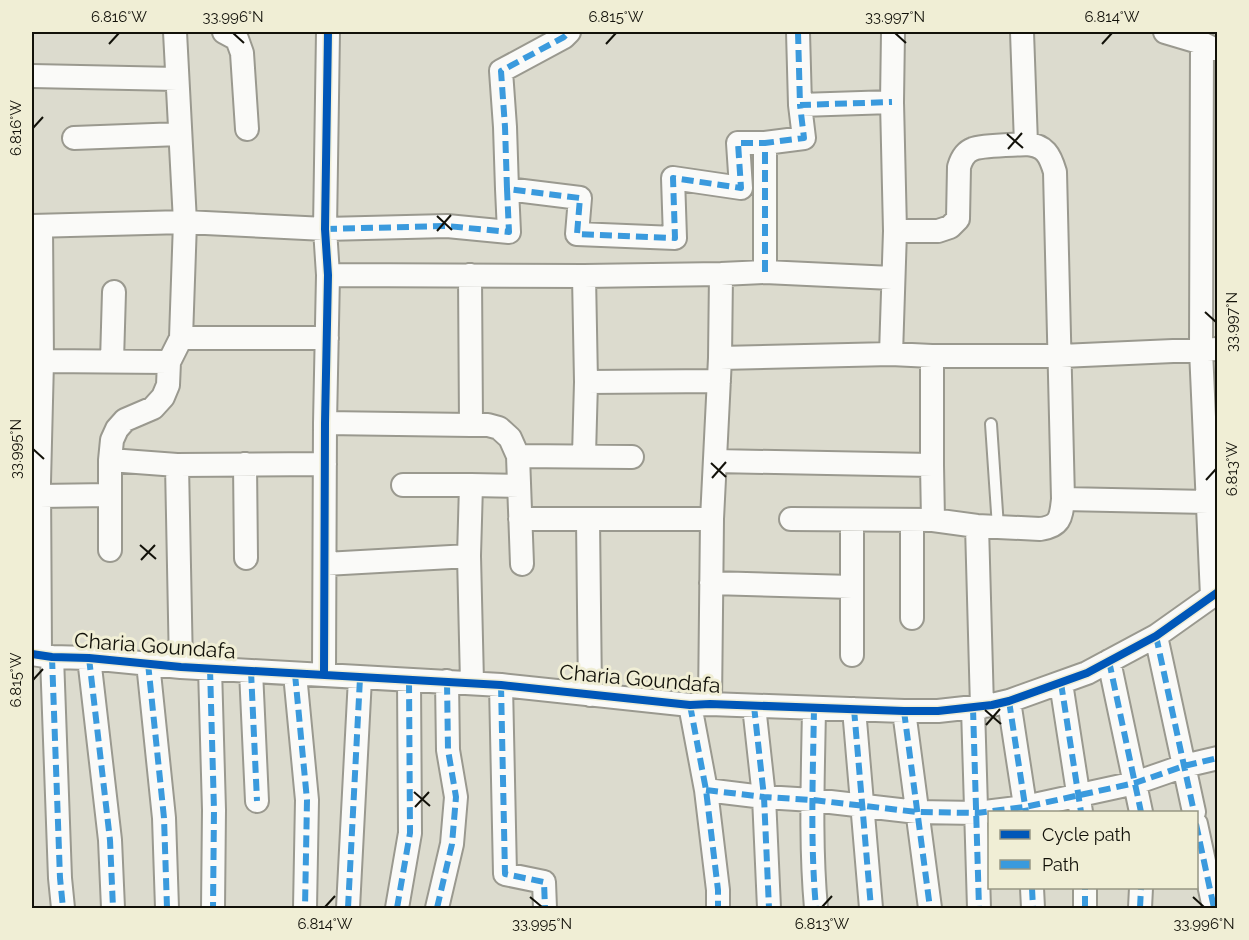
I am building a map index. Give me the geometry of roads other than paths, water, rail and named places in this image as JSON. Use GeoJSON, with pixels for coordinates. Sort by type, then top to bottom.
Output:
{"type":"FeatureCollection","features":[{"type":"Feature","properties":{"kind":"street"},"geometry":{"type":"LineString","coordinates":[[110,550],[112,440],[117,429],[125,420],[153,408],[163,397],[168,385],[169,362],[181,338],[185,222],[176,32]]}},
{"type":"Feature","properties":{"kind":"street"},"geometry":{"type":"LineString","coordinates":[[224,32],[237,39],[242,53],[247,129]]}},
{"type":"Feature","properties":{"kind":"street"},"geometry":{"type":"LineString","coordinates":[[324,674],[328,32]]}},
{"type":"Feature","properties":{"kind":"street"},"geometry":{"type":"LineString","coordinates":[[63,909],[41,655],[36,557],[36,487],[42,361],[37,315],[36,226],[185,222],[325,229],[447,226],[509,232],[501,71],[564,37],[569,32]]}},
{"type":"Feature","properties":{"kind":"street"},"geometry":{"type":"LineString","coordinates":[[507,189],[580,198],[577,234],[675,238],[673,178],[741,188],[738,143],[804,138],[800,105],[798,32]]}},
{"type":"Feature","properties":{"kind":"street"},"geometry":{"type":"LineString","coordinates":[[891,354],[895,231],[893,32]]}},
{"type":"Feature","properties":{"kind":"street"},"geometry":{"type":"LineString","coordinates":[[1022,32],[1026,144]]}},
{"type":"Feature","properties":{"kind":"street"},"geometry":{"type":"LineString","coordinates":[[1165,32],[1210,47],[1208,502],[1215,594]]}},
{"type":"Feature","properties":{"kind":"street"},"geometry":{"type":"LineString","coordinates":[[32,76],[177,79]]}},
{"type":"Feature","properties":{"kind":"street"},"geometry":{"type":"LineString","coordinates":[[800,105],[892,102]]}},
{"type":"Feature","properties":{"kind":"street"},"geometry":{"type":"LineString","coordinates":[[74,138],[180,134]]}},
{"type":"Feature","properties":{"kind":"street"},"geometry":{"type":"LineString","coordinates":[[765,142],[765,272]]}},
{"type":"Feature","properties":{"kind":"street"},"geometry":{"type":"LineString","coordinates":[[791,519],[923,520],[1040,530],[1056,524],[1061,517],[1064,499],[1055,172],[1048,155],[1043,148],[1026,144],[975,148],[961,160],[959,168],[958,219],[950,227],[938,231],[895,231]]}},
{"type":"Feature","properties":{"kind":"street"},"geometry":{"type":"LineString","coordinates":[[328,275],[584,276],[765,272],[892,278]]}},
{"type":"Feature","properties":{"kind":"street"},"geometry":{"type":"LineString","coordinates":[[470,274],[471,425]]}},
{"type":"Feature","properties":{"kind":"street"},"geometry":{"type":"LineString","coordinates":[[718,909],[700,705],[711,583],[721,274]]}},
{"type":"Feature","properties":{"kind":"street"},"geometry":{"type":"LineString","coordinates":[[584,276],[586,382],[584,455]]}},
{"type":"Feature","properties":{"kind":"street"},"geometry":{"type":"LineString","coordinates":[[112,361],[114,292]]}},
{"type":"Feature","properties":{"kind":"street"},"geometry":{"type":"LineString","coordinates":[[181,338],[327,338]]}},
{"type":"Feature","properties":{"kind":"street"},"geometry":{"type":"LineString","coordinates":[[720,358],[891,354],[1061,356],[1209,350]]}},
{"type":"Feature","properties":{"kind":"street"},"geometry":{"type":"LineString","coordinates":[[912,618],[932,465],[932,356]]}},
{"type":"Feature","properties":{"kind":"street"},"geometry":{"type":"LineString","coordinates":[[42,361],[169,362]]}},
{"type":"Feature","properties":{"kind":"street"},"geometry":{"type":"LineString","coordinates":[[586,382],[719,381]]}},
{"type":"Feature","properties":{"kind":"street"},"geometry":{"type":"LineString","coordinates":[[325,423],[488,425],[499,428],[510,438],[518,456],[522,564]]}},
{"type":"Feature","properties":{"kind":"street"},"geometry":{"type":"LineString","coordinates":[[518,456],[632,456]]}},
{"type":"Feature","properties":{"kind":"street"},"geometry":{"type":"LineString","coordinates":[[110,460],[177,465],[325,464]]}},
{"type":"Feature","properties":{"kind":"street"},"geometry":{"type":"LineString","coordinates":[[715,461],[932,465]]}},
{"type":"Feature","properties":{"kind":"street"},"geometry":{"type":"LineString","coordinates":[[245,464],[246,558]]}},
{"type":"Feature","properties":{"kind":"street"},"geometry":{"type":"LineString","coordinates":[[177,465],[181,667]]}},
{"type":"Feature","properties":{"kind":"street"},"geometry":{"type":"LineString","coordinates":[[403,485],[519,486]]}},
{"type":"Feature","properties":{"kind":"street"},"geometry":{"type":"LineString","coordinates":[[471,485],[469,556],[472,682]]}},
{"type":"Feature","properties":{"kind":"street"},"geometry":{"type":"LineString","coordinates":[[36,487],[110,495]]}},
{"type":"Feature","properties":{"kind":"street"},"geometry":{"type":"LineString","coordinates":[[1064,499],[1208,502]]}},
{"type":"Feature","properties":{"kind":"street"},"geometry":{"type":"LineString","coordinates":[[520,519],[712,519]]}},
{"type":"Feature","properties":{"kind":"street"},"geometry":{"type":"LineString","coordinates":[[588,519],[590,695]]}},
{"type":"Feature","properties":{"kind":"street"},"geometry":{"type":"LineString","coordinates":[[852,520],[852,655]]}},
{"type":"Feature","properties":{"kind":"street"},"geometry":{"type":"LineString","coordinates":[[979,909],[978,707],[988,526]]}},
{"type":"Feature","properties":{"kind":"street"},"geometry":{"type":"LineString","coordinates":[[325,564],[469,556]]}},
{"type":"Feature","properties":{"kind":"street"},"geometry":{"type":"LineString","coordinates":[[711,583],[852,587]]}},
{"type":"Feature","properties":{"kind":"street","name":"Charia Goundafa"},"geometry":{"type":"LineString","coordinates":[[41,655],[181,667],[472,682],[700,705],[938,711],[1009,701],[1086,673],[1156,636],[1215,594]]}},
{"type":"Feature","properties":{"kind":"street"},"geometry":{"type":"LineString","coordinates":[[1156,636],[1194,811]]}},
{"type":"Feature","properties":{"kind":"street"},"geometry":{"type":"LineString","coordinates":[[89,658],[110,840],[113,909]]}},
{"type":"Feature","properties":{"kind":"street"},"geometry":{"type":"LineString","coordinates":[[1109,661],[1141,811]]}},
{"type":"Feature","properties":{"kind":"street"},"geometry":{"type":"LineString","coordinates":[[148,663],[164,818],[167,909]]}},
{"type":"Feature","properties":{"kind":"street"},"geometry":{"type":"LineString","coordinates":[[210,668],[214,810],[213,909]]}},
{"type":"Feature","properties":{"kind":"street"},"geometry":{"type":"LineString","coordinates":[[250,671],[257,801]]}},
{"type":"Feature","properties":{"kind":"street"},"geometry":{"type":"LineString","coordinates":[[295,674],[307,800],[305,909]]}},
{"type":"Feature","properties":{"kind":"street"},"geometry":{"type":"LineString","coordinates":[[348,909],[360,678]]}},
{"type":"Feature","properties":{"kind":"street"},"geometry":{"type":"LineString","coordinates":[[397,909],[410,833],[409,680]]}},
{"type":"Feature","properties":{"kind":"street"},"geometry":{"type":"LineString","coordinates":[[437,909],[452,844],[456,797],[448,750],[447,681]]}},
{"type":"Feature","properties":{"kind":"street"},"geometry":{"type":"LineString","coordinates":[[1061,683],[1080,804]]}},
{"type":"Feature","properties":{"kind":"street"},"geometry":{"type":"LineString","coordinates":[[501,685],[506,874],[544,882],[544,909]]}},
{"type":"Feature","properties":{"kind":"street"},"geometry":{"type":"LineString","coordinates":[[1009,701],[1026,810]]}},
{"type":"Feature","properties":{"kind":"street"},"geometry":{"type":"LineString","coordinates":[[754,706],[764,797],[769,909]]}},
{"type":"Feature","properties":{"kind":"street"},"geometry":{"type":"LineString","coordinates":[[814,708],[813,800],[816,909]]}},
{"type":"Feature","properties":{"kind":"street"},"geometry":{"type":"LineString","coordinates":[[854,709],[871,909]]}},
{"type":"Feature","properties":{"kind":"street"},"geometry":{"type":"LineString","coordinates":[[904,711],[930,909]]}},
{"type":"Feature","properties":{"kind":"street"},"geometry":{"type":"LineString","coordinates":[[1010,811],[1080,804],[1184,766],[1218,758]]}},
{"type":"Feature","properties":{"kind":"street"},"geometry":{"type":"LineString","coordinates":[[706,790],[917,812],[988,812]]}},
{"type":"Feature","properties":{"kind":"street"},"geometry":{"type":"LineString","coordinates":[[1198,829],[1214,909]]}},
{"type":"Feature","properties":{"kind":"street"},"geometry":{"type":"LineString","coordinates":[[1032,889],[1033,909]]}},
{"type":"Feature","properties":{"kind":"street"},"geometry":{"type":"LineString","coordinates":[[1085,889],[1085,909]]}},
{"type":"Feature","properties":{"kind":"street"},"geometry":{"type":"LineString","coordinates":[[1140,909],[1141,889]]}},
{"type":"Feature","properties":{"kind":"lane"},"geometry":{"type":"LineString","coordinates":[[988,526],[991,424]]}}]}
